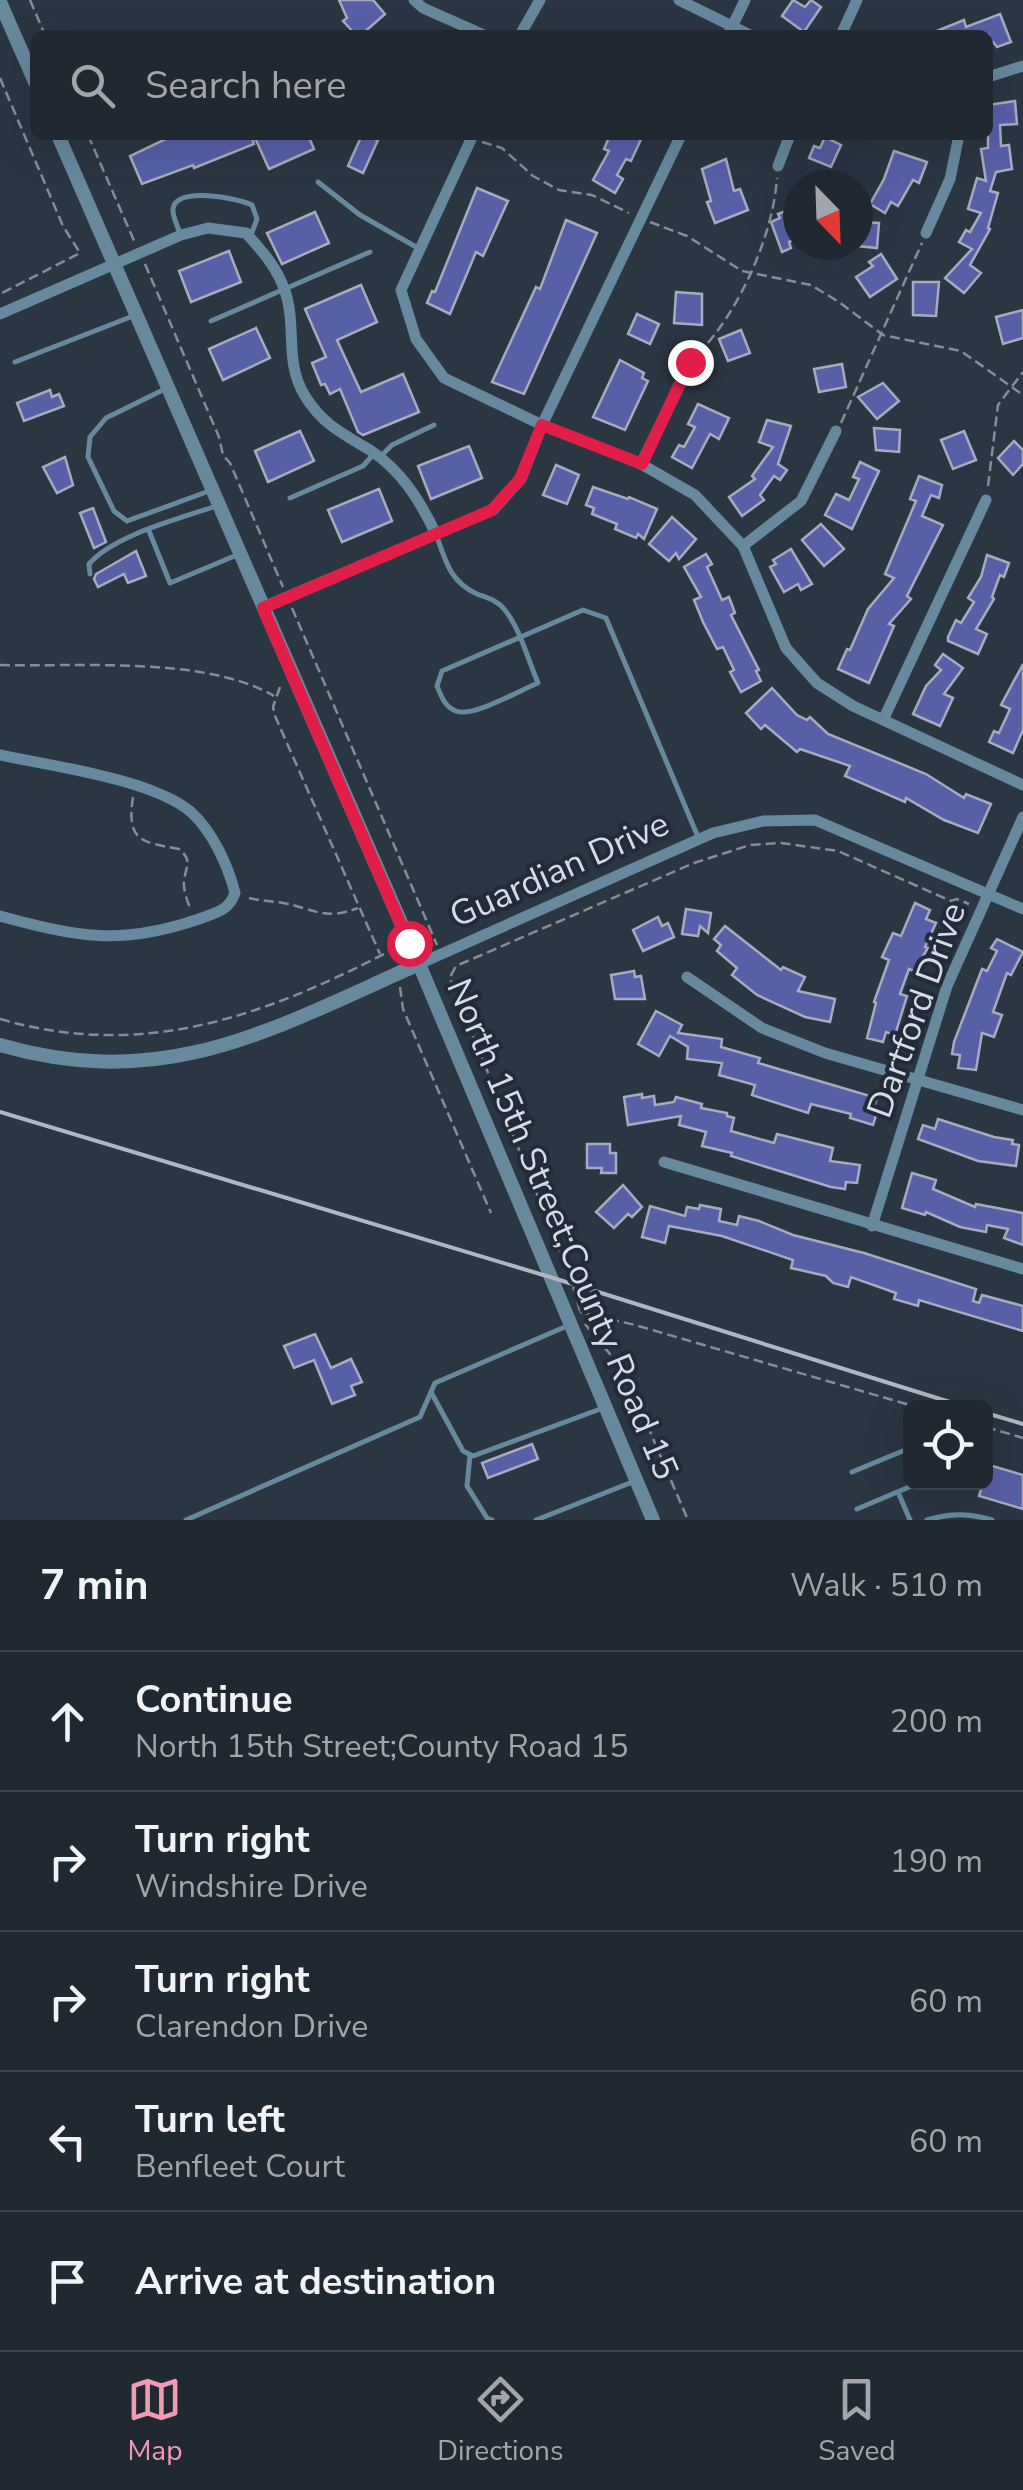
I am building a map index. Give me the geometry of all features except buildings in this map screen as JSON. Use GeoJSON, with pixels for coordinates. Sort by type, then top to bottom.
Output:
{"type":"FeatureCollection","features":[{"type":"Feature","properties":{"kind":"street"},"geometry":{"type":"LineString","coordinates":[[414,0],[423,8],[473,30]]}},
{"type":"Feature","properties":{"kind":"street"},"geometry":{"type":"LineString","coordinates":[[523,30],[540,0]]}},
{"type":"Feature","properties":{"kind":"street"},"geometry":{"type":"LineString","coordinates":[[679,0],[728,30]]}},
{"type":"Feature","properties":{"kind":"street"},"geometry":{"type":"LineString","coordinates":[[730,30],[745,0]]}},
{"type":"Feature","properties":{"kind":"street"},"geometry":{"type":"LineString","coordinates":[[843,30],[857,0]]}},
{"type":"Feature","properties":{"kind":"street"},"geometry":{"type":"LineString","coordinates":[[0,2],[30,71]]}},
{"type":"Feature","properties":{"kind":"street"},"geometry":{"type":"LineString","coordinates":[[993,75],[1023,66]]}},
{"type":"Feature","properties":{"kind":"street","name":"North 15th Street;County Road 15"},"geometry":{"type":"LineString","coordinates":[[60,140],[418,964],[653,1520]]}},
{"type":"Feature","properties":{"kind":"street"},"geometry":{"type":"LineString","coordinates":[[471,140],[401,290],[416,339],[444,378],[542,425],[642,464],[695,495],[743,546],[786,648],[817,682],[853,706],[1023,785]]}},
{"type":"Feature","properties":{"kind":"street"},"geometry":{"type":"LineString","coordinates":[[263,608],[492,510],[520,479],[678,140]]}},
{"type":"Feature","properties":{"kind":"street"},"geometry":{"type":"LineString","coordinates":[[778,166],[788,140]]}},
{"type":"Feature","properties":{"kind":"street"},"geometry":{"type":"LineString","coordinates":[[926,233],[950,179],[958,140]]}},
{"type":"Feature","properties":{"kind":"street"},"geometry":{"type":"LineString","coordinates":[[0,314],[181,235],[208,228],[246,233],[273,264],[284,289],[291,364],[302,392],[318,415],[340,434],[377,456],[417,496],[436,534]]}},
{"type":"Feature","properties":{"kind":"street"},"geometry":{"type":"LineString","coordinates":[[642,464],[690,362]]}},
{"type":"Feature","properties":{"kind":"street"},"geometry":{"type":"LineString","coordinates":[[743,546],[801,502],[836,431]]}},
{"type":"Feature","properties":{"kind":"street"},"geometry":{"type":"LineString","coordinates":[[884,718],[986,500]]}},
{"type":"Feature","properties":{"kind":"street"},"geometry":{"type":"LineString","coordinates":[[0,754],[116,780],[170,800],[190,812],[203,827],[218,851],[234,893],[228,907],[219,912],[132,936],[67,934],[0,916]]}},
{"type":"Feature","properties":{"kind":"street","name":"Dartford Drive"},"geometry":{"type":"LineString","coordinates":[[872,1226],[946,986],[1023,817]]}},
{"type":"Feature","properties":{"kind":"street","name":"Guardian Drive"},"geometry":{"type":"LineString","coordinates":[[0,1045],[52,1056],[128,1063],[195,1055],[295,1020],[700,840],[764,821],[814,820],[1023,910]]}},
{"type":"Feature","properties":{"kind":"street"},"geometry":{"type":"LineString","coordinates":[[687,977],[762,1028],[825,1053],[1023,1110]]}},
{"type":"Feature","properties":{"kind":"street"},"geometry":{"type":"LineString","coordinates":[[664,1162],[1023,1270]]}},
{"type":"Feature","properties":{"kind":"lane"},"geometry":{"type":"LineString","coordinates":[[318,182],[360,215],[420,250]]}},
{"type":"Feature","properties":{"kind":"lane"},"geometry":{"type":"LineString","coordinates":[[181,235],[172,211],[174,205],[180,200],[207,196],[252,205],[257,220],[250,238]]}},
{"type":"Feature","properties":{"kind":"lane"},"geometry":{"type":"LineString","coordinates":[[210,321],[370,252]]}},
{"type":"Feature","properties":{"kind":"lane"},"geometry":{"type":"LineString","coordinates":[[15,362],[136,314]]}},
{"type":"Feature","properties":{"kind":"lane"},"geometry":{"type":"LineString","coordinates":[[168,388],[106,418],[90,437],[88,458],[114,511],[126,521],[216,498]]}},
{"type":"Feature","properties":{"kind":"lane"},"geometry":{"type":"LineString","coordinates":[[290,498],[363,466],[392,445],[434,424]]}},
{"type":"Feature","properties":{"kind":"lane"},"geometry":{"type":"LineString","coordinates":[[90,574],[89,564],[100,552],[216,498]]}},
{"type":"Feature","properties":{"kind":"lane"},"geometry":{"type":"LineString","coordinates":[[149,531],[170,583],[240,553]]}},
{"type":"Feature","properties":{"kind":"lane"},"geometry":{"type":"LineString","coordinates":[[436,534],[448,569],[458,584],[496,601],[507,612],[518,638],[538,682],[470,713],[455,711],[443,702],[437,686],[442,671],[518,638],[583,610],[606,618],[700,840]]}},
{"type":"Feature","properties":{"kind":"lane"},"geometry":{"type":"LineString","coordinates":[[186,1520],[420,1417],[435,1383],[571,1325]]}},
{"type":"Feature","properties":{"kind":"lane"},"geometry":{"type":"LineString","coordinates":[[431,1392],[463,1451],[470,1456]]}},
{"type":"Feature","properties":{"kind":"lane"},"geometry":{"type":"LineString","coordinates":[[470,1456],[606,1408]]}},
{"type":"Feature","properties":{"kind":"lane"},"geometry":{"type":"LineString","coordinates":[[852,1472],[903,1451]]}},
{"type":"Feature","properties":{"kind":"lane"},"geometry":{"type":"LineString","coordinates":[[470,1456],[467,1486],[492,1520]]}},
{"type":"Feature","properties":{"kind":"lane"},"geometry":{"type":"LineString","coordinates":[[536,1520],[636,1480]]}},
{"type":"Feature","properties":{"kind":"lane"},"geometry":{"type":"LineString","coordinates":[[857,1509],[903,1490]]}},
{"type":"Feature","properties":{"kind":"lane"},"geometry":{"type":"LineString","coordinates":[[898,1492],[910,1520]]}},
{"type":"Feature","properties":{"kind":"lane"},"geometry":{"type":"LineString","coordinates":[[927,1520],[948,1514],[992,1520]]}},
{"type":"Feature","properties":{"kind":"path"},"geometry":{"type":"LineString","coordinates":[[30,0],[43,30]]}},
{"type":"Feature","properties":{"kind":"path"},"geometry":{"type":"LineString","coordinates":[[0,78],[63,226],[80,254],[0,294]]}},
{"type":"Feature","properties":{"kind":"path"},"geometry":{"type":"LineString","coordinates":[[90,140],[451,972],[451,981],[570,1276],[585,1324],[624,1371],[688,1520]]}},
{"type":"Feature","properties":{"kind":"path"},"geometry":{"type":"LineString","coordinates":[[480,140],[502,148],[533,176],[560,190],[592,196],[686,236],[742,270],[810,285],[883,335],[961,352],[1023,396]]}},
{"type":"Feature","properties":{"kind":"path"},"geometry":{"type":"LineString","coordinates":[[690,362],[708,344],[751,272],[776,199],[778,166]]}},
{"type":"Feature","properties":{"kind":"path"},"geometry":{"type":"LineString","coordinates":[[836,431],[883,335],[926,233]]}},
{"type":"Feature","properties":{"kind":"path"},"geometry":{"type":"LineString","coordinates":[[986,500],[998,405],[1023,372]]}},
{"type":"Feature","properties":{"kind":"path"},"geometry":{"type":"LineString","coordinates":[[0,666],[198,670],[240,681],[276,697]]}},
{"type":"Feature","properties":{"kind":"path"},"geometry":{"type":"LineString","coordinates":[[280,688],[275,716],[380,956]]}},
{"type":"Feature","properties":{"kind":"path"},"geometry":{"type":"LineString","coordinates":[[133,796],[130,814],[136,834],[150,845],[180,848],[188,858],[190,865],[183,888],[190,910]]}},
{"type":"Feature","properties":{"kind":"path"},"geometry":{"type":"LineString","coordinates":[[451,972],[456,966],[675,871],[722,852],[750,846],[781,843],[838,850],[951,901],[956,899],[981,909]]}},
{"type":"Feature","properties":{"kind":"path"},"geometry":{"type":"LineString","coordinates":[[249,898],[324,915],[359,908]]}},
{"type":"Feature","properties":{"kind":"path"},"geometry":{"type":"LineString","coordinates":[[0,1019],[63,1033],[102,1036],[176,1031],[249,1013],[388,952]]}},
{"type":"Feature","properties":{"kind":"path"},"geometry":{"type":"LineString","coordinates":[[400,986],[402,1009],[491,1213]]}},
{"type":"Feature","properties":{"kind":"path"},"geometry":{"type":"LineString","coordinates":[[580,1312],[635,1324],[903,1403]]}},
{"type":"Feature","properties":{"kind":"path"},"geometry":{"type":"LineString","coordinates":[[993,1429],[1023,1438]]}},
{"type":"Feature","properties":{"kind":"railway"},"geometry":{"type":"LineString","coordinates":[[0,1112],[943,1400]]}},
{"type":"Feature","properties":{"kind":"railway"},"geometry":{"type":"LineString","coordinates":[[993,1415],[1023,1424]]}},
{"type":"Feature","properties":{"kind":"route"},"geometry":{"type":"LineString","coordinates":[[409,943],[263,608],[492,510],[520,479],[542,425],[642,464],[690,362]]}}]}
